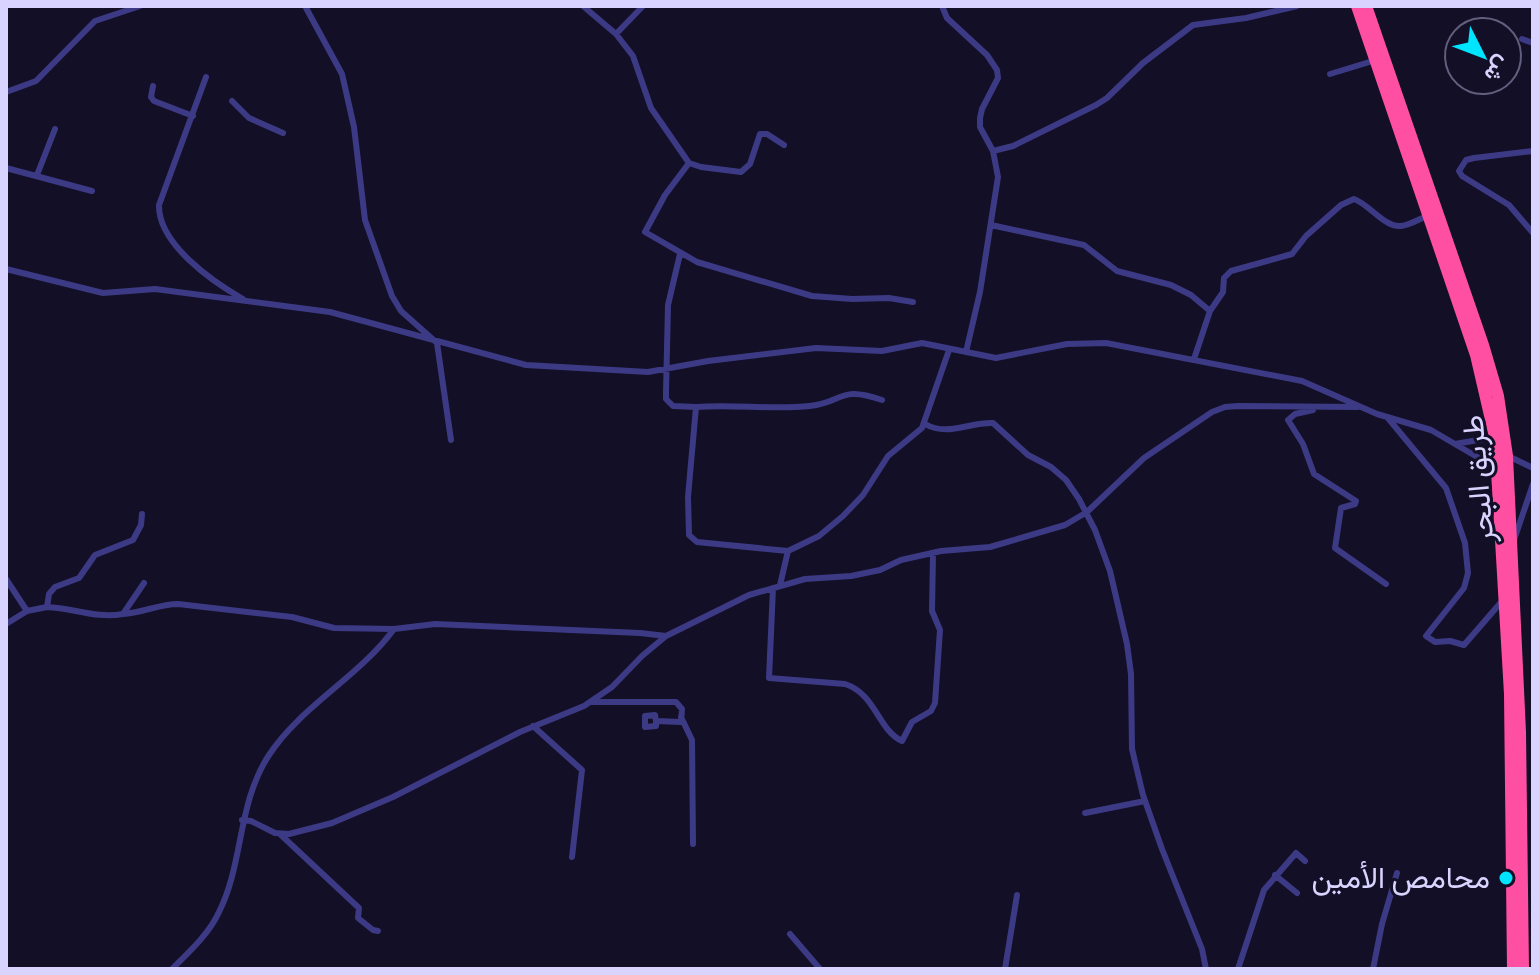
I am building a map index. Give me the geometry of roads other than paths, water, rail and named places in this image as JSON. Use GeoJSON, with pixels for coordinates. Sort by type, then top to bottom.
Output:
{"type":"FeatureCollection","features":[{"type":"Feature","properties":{"kind":"highway","name":"طريق البحر"},"geometry":{"type":"LineString","coordinates":[[1357,6],[1476,355],[1495,437],[1499,469],[1503,600],[1513,670]]}},
{"type":"Feature","properties":{"kind":"highway","name":"طريق البحر"},"geometry":{"type":"LineString","coordinates":[[1366,6],[1498,396],[1507,456],[1523,969]]}},
{"type":"Feature","properties":{"kind":"highway","name":"طريق البحر"},"geometry":{"type":"LineString","coordinates":[[1513,969],[1515,748]]}},
{"type":"Feature","properties":{"kind":"street"},"geometry":{"type":"LineString","coordinates":[[6,92],[36,81],[95,21],[140,6]]}},
{"type":"Feature","properties":{"kind":"street"},"geometry":{"type":"LineString","coordinates":[[305,6],[342,74],[354,127],[365,220],[386,281],[401,311],[437,343],[451,440]]}},
{"type":"Feature","properties":{"kind":"street"},"geometry":{"type":"LineString","coordinates":[[583,6],[616,34],[633,56],[651,108],[689,163],[741,172],[750,164],[760,134],[767,134],[784,145]]}},
{"type":"Feature","properties":{"kind":"street"},"geometry":{"type":"LineString","coordinates":[[616,34],[643,6]]}},
{"type":"Feature","properties":{"kind":"street"},"geometry":{"type":"LineString","coordinates":[[942,6],[947,18],[987,55],[997,70],[996,86],[982,109],[980,127],[993,151],[998,177],[980,292],[966,352]]}},
{"type":"Feature","properties":{"kind":"street"},"geometry":{"type":"LineString","coordinates":[[993,151],[1013,146],[1107,98],[1143,63],[1193,25],[1246,18],[1297,6]]}},
{"type":"Feature","properties":{"kind":"street"},"geometry":{"type":"LineString","coordinates":[[1330,74],[1376,60]]}},
{"type":"Feature","properties":{"kind":"street"},"geometry":{"type":"LineString","coordinates":[[206,77],[159,205],[159,214],[167,231],[195,265],[215,283],[246,301]]}},
{"type":"Feature","properties":{"kind":"street"},"geometry":{"type":"LineString","coordinates":[[153,86],[151,97],[154,101],[193,116]]}},
{"type":"Feature","properties":{"kind":"street"},"geometry":{"type":"LineString","coordinates":[[232,101],[249,118],[283,133]]}},
{"type":"Feature","properties":{"kind":"street"},"geometry":{"type":"LineString","coordinates":[[37,175],[55,129]]}},
{"type":"Feature","properties":{"kind":"street"},"geometry":{"type":"LineString","coordinates":[[1533,151],[1466,160],[1459,171],[1462,176],[1509,205],[1533,233]]}},
{"type":"Feature","properties":{"kind":"street"},"geometry":{"type":"LineString","coordinates":[[689,163],[665,195],[645,232],[680,254],[719,269],[812,296],[889,298],[913,302]]}},
{"type":"Feature","properties":{"kind":"street"},"geometry":{"type":"LineString","coordinates":[[6,168],[92,191]]}},
{"type":"Feature","properties":{"kind":"street"},"geometry":{"type":"LineString","coordinates":[[1194,359],[1210,311],[1223,292],[1224,278],[1231,271],[1292,254],[1306,236],[1354,199],[1398,226],[1429,216]]}},
{"type":"Feature","properties":{"kind":"street"},"geometry":{"type":"LineString","coordinates":[[991,225],[1084,245],[1117,271],[1171,285],[1191,295],[1210,311]]}},
{"type":"Feature","properties":{"kind":"street"},"geometry":{"type":"LineString","coordinates":[[680,254],[668,305],[666,399],[669,403],[696,407],[812,406],[856,392],[882,400]]}},
{"type":"Feature","properties":{"kind":"street"},"geometry":{"type":"LineString","coordinates":[[6,269],[103,293],[155,289],[330,312],[526,365],[648,372],[708,361],[816,348],[882,351],[922,343],[996,358],[1054,346],[1089,343],[1134,347],[1302,381],[1332,392],[1359,407],[1431,430],[1499,469]]}},
{"type":"Feature","properties":{"kind":"street"},"geometry":{"type":"LineString","coordinates":[[696,407],[688,497],[690,537],[712,544],[788,551],[819,536],[843,516],[863,495],[888,456],[925,424],[949,350]]}},
{"type":"Feature","properties":{"kind":"street"},"geometry":{"type":"LineString","coordinates":[[1325,407],[1295,414],[1288,423],[1303,444],[1314,474],[1356,501],[1341,508],[1335,548],[1386,584]]}},
{"type":"Feature","properties":{"kind":"street"},"geometry":{"type":"LineString","coordinates":[[281,835],[356,814],[533,726],[590,702],[612,687],[666,636],[723,607],[776,586],[805,579],[851,576],[880,570],[901,560],[933,553],[990,547],[1065,525],[1087,512],[1144,458],[1220,408],[1359,407]]}},
{"type":"Feature","properties":{"kind":"street"},"geometry":{"type":"LineString","coordinates":[[1387,416],[1446,488],[1465,543],[1468,573],[1464,588],[1426,636],[1435,642],[1450,641],[1464,645],[1503,600]]}},
{"type":"Feature","properties":{"kind":"street"},"geometry":{"type":"LineString","coordinates":[[925,424],[932,428],[953,430],[966,424],[993,423],[1028,455],[1059,474],[1087,512],[1110,571],[1127,644],[1131,674],[1132,749],[1145,801],[1202,949],[1206,969]]}},
{"type":"Feature","properties":{"kind":"street"},"geometry":{"type":"LineString","coordinates":[[1455,444],[1495,437]]}},
{"type":"Feature","properties":{"kind":"street"},"geometry":{"type":"LineString","coordinates":[[1507,456],[1533,468]]}},
{"type":"Feature","properties":{"kind":"street"},"geometry":{"type":"LineString","coordinates":[[1510,547],[1533,484]]}},
{"type":"Feature","properties":{"kind":"street"},"geometry":{"type":"LineString","coordinates":[[47,607],[49,594],[55,587],[79,578],[95,555],[133,540],[141,525],[142,514]]}},
{"type":"Feature","properties":{"kind":"street"},"geometry":{"type":"LineString","coordinates":[[788,551],[776,586],[769,678],[855,687],[894,736],[902,741],[912,722],[931,711],[935,703],[940,630],[932,611],[933,553]]}},
{"type":"Feature","properties":{"kind":"street"},"geometry":{"type":"LineString","coordinates":[[6,579],[27,611]]}},
{"type":"Feature","properties":{"kind":"street"},"geometry":{"type":"LineString","coordinates":[[123,614],[144,583]]}},
{"type":"Feature","properties":{"kind":"street"},"geometry":{"type":"LineString","coordinates":[[6,624],[27,611],[47,607],[68,608],[104,617],[143,613],[165,604],[178,604],[292,617],[334,628],[394,629],[435,624],[666,636]]}},
{"type":"Feature","properties":{"kind":"street"},"geometry":{"type":"LineString","coordinates":[[172,969],[197,944],[220,912],[232,878],[242,820],[260,770],[286,733],[394,629]]}},
{"type":"Feature","properties":{"kind":"street"},"geometry":{"type":"LineString","coordinates":[[590,702],[676,702],[682,709],[681,722],[656,721]]}},
{"type":"Feature","properties":{"kind":"street"},"geometry":{"type":"LineString","coordinates":[[681,717],[692,740],[693,844]]}},
{"type":"Feature","properties":{"kind":"street"},"geometry":{"type":"LineString","coordinates":[[533,726],[582,770],[572,857]]}},
{"type":"Feature","properties":{"kind":"street"},"geometry":{"type":"LineString","coordinates":[[1085,813],[1145,801]]}},
{"type":"Feature","properties":{"kind":"street"},"geometry":{"type":"LineString","coordinates":[[242,820],[281,835],[359,908],[358,918],[378,931]]}},
{"type":"Feature","properties":{"kind":"street"},"geometry":{"type":"LineString","coordinates":[[1238,969],[1252,933],[1260,899],[1275,875],[1296,853],[1305,861]]}},
{"type":"Feature","properties":{"kind":"street"},"geometry":{"type":"LineString","coordinates":[[1373,969],[1397,873]]}},
{"type":"Feature","properties":{"kind":"street"},"geometry":{"type":"LineString","coordinates":[[1275,875],[1297,893]]}},
{"type":"Feature","properties":{"kind":"street"},"geometry":{"type":"LineString","coordinates":[[1005,969],[1017,895]]}},
{"type":"Feature","properties":{"kind":"street"},"geometry":{"type":"LineString","coordinates":[[790,934],[820,969]]}},
{"type":"Feature","properties":{"kind":"place","name":"محامص الأمين"},"geometry":{"type":"Point","coordinates":[1506,878]}}]}
